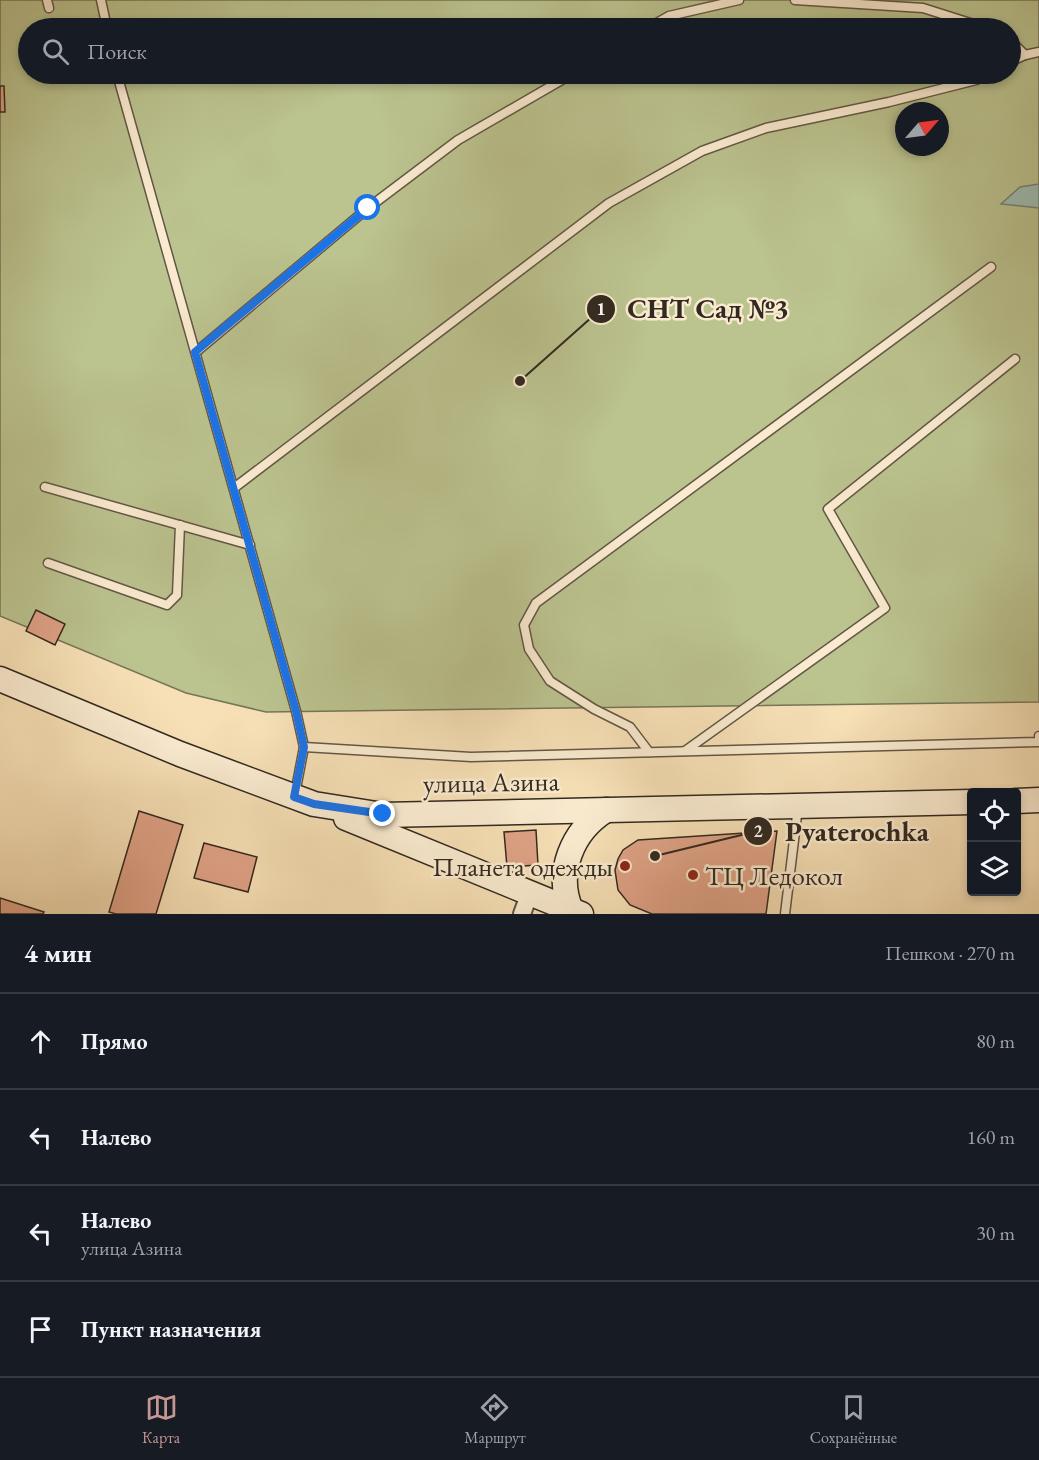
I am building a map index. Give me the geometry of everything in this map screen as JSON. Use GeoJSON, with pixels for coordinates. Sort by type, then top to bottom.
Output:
{"type":"FeatureCollection","features":[{"type":"Feature","properties":{"kind":"main road","name":"улица Азина"},"geometry":{"type":"LineString","coordinates":[[0,679],[180,754],[304,801],[383,814],[967,802]]}},
{"type":"Feature","properties":{"kind":"main road"},"geometry":{"type":"LineString","coordinates":[[1021,801],[1039,800]]}},
{"type":"Feature","properties":{"kind":"main road"},"geometry":{"type":"LineString","coordinates":[[304,801],[526,904],[576,912]]}},
{"type":"Feature","properties":{"kind":"main road"},"geometry":{"type":"LineString","coordinates":[[576,912],[565,897],[563,881],[568,860],[579,833],[590,820],[606,810]]}},
{"type":"Feature","properties":{"kind":"lane"},"geometry":{"type":"LineString","coordinates":[[101,0],[105,18]]}},
{"type":"Feature","properties":{"kind":"lane"},"geometry":{"type":"LineString","coordinates":[[666,18],[739,0]]}},
{"type":"Feature","properties":{"kind":"lane"},"geometry":{"type":"LineString","coordinates":[[795,0],[923,8],[954,18]]}},
{"type":"Feature","properties":{"kind":"lane"},"geometry":{"type":"LineString","coordinates":[[1021,50],[1025,54]]}},
{"type":"Feature","properties":{"kind":"lane"},"geometry":{"type":"LineString","coordinates":[[1021,56],[1039,52]]}},
{"type":"Feature","properties":{"kind":"lane"},"geometry":{"type":"LineString","coordinates":[[120,84],[250,545],[304,747],[304,801]]}},
{"type":"Feature","properties":{"kind":"lane"},"geometry":{"type":"LineString","coordinates":[[195,352],[368,208],[458,140],[555,84]]}},
{"type":"Feature","properties":{"kind":"lane"},"geometry":{"type":"LineString","coordinates":[[234,488],[609,203],[702,151],[766,128],[889,102],[960,84]]}},
{"type":"Feature","properties":{"kind":"lane"},"geometry":{"type":"LineString","coordinates":[[649,752],[630,727],[594,709],[550,681],[529,649],[524,625],[536,603],[991,267]]}},
{"type":"Feature","properties":{"kind":"lane"},"geometry":{"type":"LineString","coordinates":[[685,751],[885,608],[828,509],[1015,359]]}},
{"type":"Feature","properties":{"kind":"lane"},"geometry":{"type":"LineString","coordinates":[[45,487],[250,545]]}},
{"type":"Feature","properties":{"kind":"lane"},"geometry":{"type":"LineString","coordinates":[[48,563],[167,605],[177,595],[180,525]]}},
{"type":"Feature","properties":{"kind":"lane"},"geometry":{"type":"LineString","coordinates":[[304,747],[471,757],[1039,742],[1039,736]]}},
{"type":"Feature","properties":{"kind":"lane"},"geometry":{"type":"LineString","coordinates":[[785,914],[799,806]]}},
{"type":"Feature","properties":{"kind":"green space"},"geometry":{"type":"Polygon","coordinates":[[[0,0],[1039,0],[1039,702],[266,712],[186,693],[0,616],[0,0]]]}},
{"type":"Feature","properties":{"kind":"water"},"geometry":{"type":"Polygon","coordinates":[[[1039,184],[1039,208],[1001,204],[1020,187],[1039,184]]]}},
{"type":"Feature","properties":{"kind":"building"},"geometry":{"type":"Polygon","coordinates":[[[0,86],[4,86],[5,112],[0,112],[0,86]]]}},
{"type":"Feature","properties":{"kind":"building"},"geometry":{"type":"Polygon","coordinates":[[[36,610],[65,624],[55,645],[26,631],[36,610]]]}},
{"type":"Feature","properties":{"kind":"building"},"geometry":{"type":"Polygon","coordinates":[[[139,811],[183,825],[156,914],[116,914],[109,912],[139,811]]]}},
{"type":"Feature","properties":{"kind":"building"},"geometry":{"type":"Polygon","coordinates":[[[536,830],[538,865],[507,867],[504,832],[536,830]]]}},
{"type":"Feature","properties":{"kind":"building","name":"ТЦ Ледокол"},"geometry":{"type":"Polygon","coordinates":[[[777,831],[766,914],[652,914],[630,905],[618,890],[615,870],[618,859],[623,850],[638,840],[777,831]]]}},
{"type":"Feature","properties":{"kind":"building"},"geometry":{"type":"Polygon","coordinates":[[[204,843],[257,857],[248,892],[194,878],[204,843]]]}},
{"type":"Feature","properties":{"kind":"building"},"geometry":{"type":"Polygon","coordinates":[[[0,898],[44,912],[43,914],[0,914],[0,898]]]}},
{"type":"Feature","properties":{"kind":"place","name":"СНТ Сад №3"},"geometry":{"type":"Point","coordinates":[520,381]}},
{"type":"Feature","properties":{"kind":"place","name":"Pyaterochka"},"geometry":{"type":"Point","coordinates":[655,856]}},
{"type":"Feature","properties":{"kind":"place","name":"Планета одежды"},"geometry":{"type":"Point","coordinates":[625,866]}},
{"type":"Feature","properties":{"kind":"place","name":"ТЦ Ледокол"},"geometry":{"type":"Point","coordinates":[693,875]}},
{"type":"Feature","properties":{"kind":"route"},"geometry":{"type":"LineString","coordinates":[[368,208],[195,352],[296,711],[304,747],[294,797],[314,804],[383,814]]}}]}
